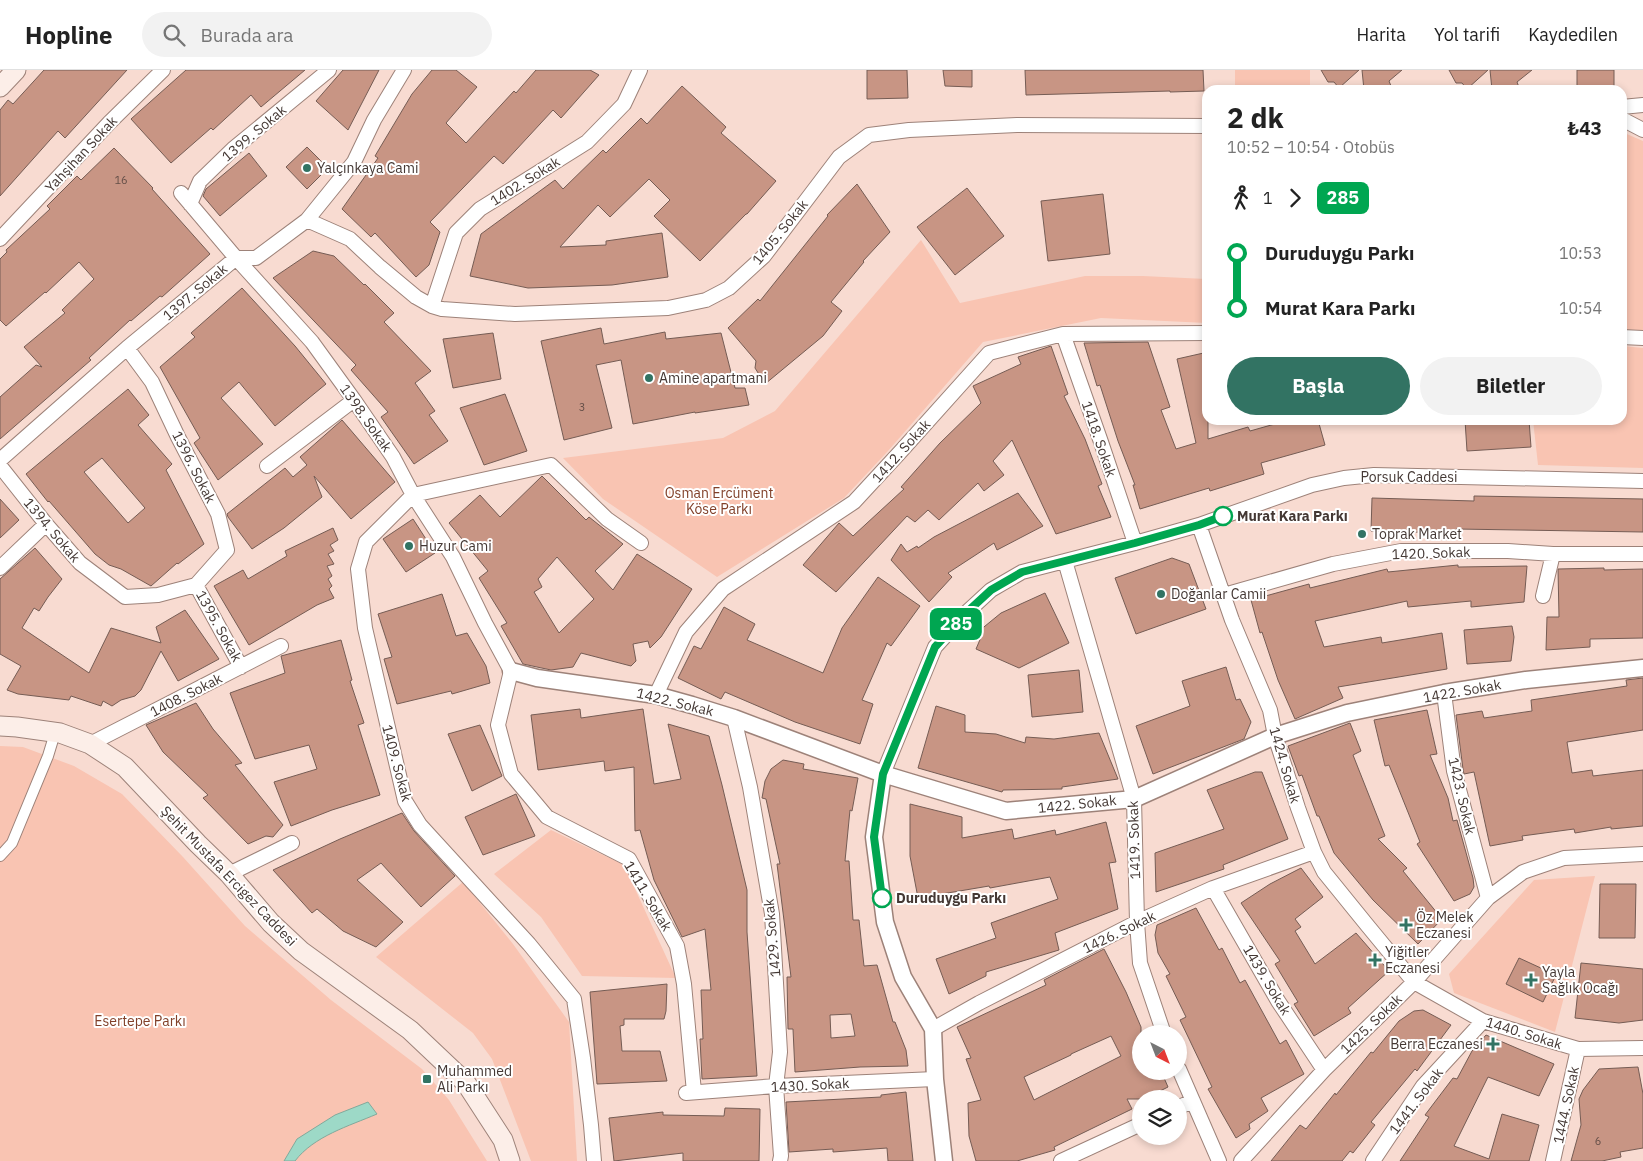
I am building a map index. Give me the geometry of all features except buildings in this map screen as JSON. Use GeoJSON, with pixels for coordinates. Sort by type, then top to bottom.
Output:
{"type":"FeatureCollection","features":[{"type":"Feature","properties":{"kind":"main road"},"geometry":{"type":"LineString","coordinates":[[0,87],[16,70]]}},
{"type":"Feature","properties":{"kind":"main road","name":"Şehit Mustafa Ercigez Caddesi"},"geometry":{"type":"LineString","coordinates":[[0,726],[17,726],[55,733],[90,744],[125,767],[228,874],[271,922],[301,951],[410,1030],[466,1083],[503,1140],[510,1161]]}},
{"type":"Feature","properties":{"kind":"street","name":"Yahşihan Sokak"},"geometry":{"type":"LineString","coordinates":[[0,239],[109,123],[163,70]]}},
{"type":"Feature","properties":{"kind":"street","name":"1399. Sokak"},"geometry":{"type":"LineString","coordinates":[[185,199],[200,181],[233,149],[329,70]]}},
{"type":"Feature","properties":{"kind":"street","name":"1397. Sokak"},"geometry":{"type":"LineString","coordinates":[[0,460],[127,348],[236,258],[256,258],[307,220],[354,162],[374,120],[404,70]]}},
{"type":"Feature","properties":{"kind":"street","name":"1402. Sokak"},"geometry":{"type":"LineString","coordinates":[[432,306],[456,233],[480,209],[587,142],[624,104],[640,70]]}},
{"type":"Feature","properties":{"kind":"street"},"geometry":{"type":"LineString","coordinates":[[1627,107],[1643,105]]}},
{"type":"Feature","properties":{"kind":"street"},"geometry":{"type":"LineString","coordinates":[[1627,122],[1643,130]]}},
{"type":"Feature","properties":{"kind":"street","name":"1405. Sokak"},"geometry":{"type":"LineString","coordinates":[[307,220],[350,238],[380,267],[416,297],[442,309],[515,314],[668,308],[706,300],[729,288],[764,256],[839,157],[870,135],[909,130],[1017,125],[1202,126]]}},
{"type":"Feature","properties":{"kind":"street","name":"1398. Sokak"},"geometry":{"type":"LineString","coordinates":[[185,199],[312,342],[354,400],[393,457],[413,495],[453,557],[511,671]]}},
{"type":"Feature","properties":{"kind":"street","name":"1412. Sokak"},"geometry":{"type":"LineString","coordinates":[[656,695],[686,632],[722,588],[854,502],[989,353],[1063,334],[1202,333]]}},
{"type":"Feature","properties":{"kind":"street","name":"1418. Sokak"},"geometry":{"type":"LineString","coordinates":[[1063,334],[1135,543]]}},
{"type":"Feature","properties":{"kind":"street"},"geometry":{"type":"LineString","coordinates":[[1627,337],[1643,338]]}},
{"type":"Feature","properties":{"kind":"street","name":"1396. Sokak"},"geometry":{"type":"LineString","coordinates":[[127,348],[152,382],[218,514],[227,550],[196,585]]}},
{"type":"Feature","properties":{"kind":"street"},"geometry":{"type":"LineString","coordinates":[[267,466],[354,400]]}},
{"type":"Feature","properties":{"kind":"street","name":"1394. Sokak"},"geometry":{"type":"LineString","coordinates":[[0,466],[80,563],[125,597],[158,596],[196,585]]}},
{"type":"Feature","properties":{"kind":"street"},"geometry":{"type":"LineString","coordinates":[[413,495],[551,466],[607,519],[641,543]]}},
{"type":"Feature","properties":{"kind":"street","name":"Porsuk Caddesi"},"geometry":{"type":"LineString","coordinates":[[883,774],[935,647],[966,613],[991,590],[1022,572],[1199,525],[1312,485],[1344,478],[1374,475],[1643,481]]}},
{"type":"Feature","properties":{"kind":"street","name":"1409. Sokak"},"geometry":{"type":"LineString","coordinates":[[413,495],[366,542],[358,569],[365,628],[405,801],[420,824],[529,944],[574,999],[584,1058],[594,1161]]}},
{"type":"Feature","properties":{"kind":"street"},"geometry":{"type":"LineString","coordinates":[[0,568],[46,524]]}},
{"type":"Feature","properties":{"kind":"street","name":"1424. Sokak"},"geometry":{"type":"LineString","coordinates":[[1199,525],[1232,620],[1270,710],[1275,736],[1314,852],[1324,872],[1414,982]]}},
{"type":"Feature","properties":{"kind":"street","name":"1420. Sokak"},"geometry":{"type":"LineString","coordinates":[[1224,594],[1333,564],[1401,551],[1643,554]]}},
{"type":"Feature","properties":{"kind":"street"},"geometry":{"type":"LineString","coordinates":[[1543,596],[1553,554]]}},
{"type":"Feature","properties":{"kind":"street","name":"1419. Sokak"},"geometry":{"type":"LineString","coordinates":[[1065,561],[1134,799],[1140,963],[1161,1025]]}},
{"type":"Feature","properties":{"kind":"street","name":"1395. Sokak"},"geometry":{"type":"LineString","coordinates":[[196,585],[241,667]]}},
{"type":"Feature","properties":{"kind":"street","name":"1408. Sokak"},"geometry":{"type":"LineString","coordinates":[[90,744],[281,646]]}},
{"type":"Feature","properties":{"kind":"street","name":"1422. Sokak"},"geometry":{"type":"LineString","coordinates":[[511,671],[537,678],[656,695],[734,718],[883,774],[1006,811],[1134,799],[1275,736],[1347,713],[1444,693],[1526,680],[1643,668]]}},
{"type":"Feature","properties":{"kind":"street","name":"1411. Sokak"},"geometry":{"type":"LineString","coordinates":[[511,671],[498,725],[511,774],[547,817],[629,860],[677,946],[684,984],[689,1093]]}},
{"type":"Feature","properties":{"kind":"street","name":"1423. Sokak"},"geometry":{"type":"LineString","coordinates":[[1444,693],[1454,771],[1488,898]]}},
{"type":"Feature","properties":{"kind":"street","name":"1429. Sokak"},"geometry":{"type":"LineString","coordinates":[[734,718],[750,787],[772,914],[780,1052],[776,1086],[780,1161]]}},
{"type":"Feature","properties":{"kind":"street"},"geometry":{"type":"LineString","coordinates":[[0,856],[12,842],[48,756],[55,733]]}},
{"type":"Feature","properties":{"kind":"street"},"geometry":{"type":"LineString","coordinates":[[883,774],[874,837],[885,922],[904,978],[933,1029],[935,1079],[944,1161]]}},
{"type":"Feature","properties":{"kind":"street"},"geometry":{"type":"LineString","coordinates":[[228,874],[292,843]]}},
{"type":"Feature","properties":{"kind":"street","name":"1426. Sokak"},"geometry":{"type":"LineString","coordinates":[[933,1029],[979,1003],[1137,922],[1213,888],[1314,852]]}},
{"type":"Feature","properties":{"kind":"street","name":"1425. Sokak"},"geometry":{"type":"LineString","coordinates":[[1241,1161],[1324,1070],[1414,982],[1488,898],[1523,872],[1564,858],[1643,854]]}},
{"type":"Feature","properties":{"kind":"street","name":"1439. Sokak"},"geometry":{"type":"LineString","coordinates":[[1213,888],[1278,1001],[1324,1070]]}},
{"type":"Feature","properties":{"kind":"street","name":"1440. Sokak"},"geometry":{"type":"LineString","coordinates":[[1414,982],[1483,1021],[1578,1049],[1643,1048]]}},
{"type":"Feature","properties":{"kind":"street","name":"1441. Sokak"},"geometry":{"type":"LineString","coordinates":[[1373,1161],[1423,1086],[1483,1021]]}},
{"type":"Feature","properties":{"kind":"street","name":"1444. Sokak"},"geometry":{"type":"LineString","coordinates":[[1553,1161],[1578,1049]]}},
{"type":"Feature","properties":{"kind":"street","name":"1430. Sokak"},"geometry":{"type":"LineString","coordinates":[[689,1093],[776,1086],[935,1079]]}},
{"type":"Feature","properties":{"kind":"street"},"geometry":{"type":"LineString","coordinates":[[1184,1080],[1219,1161]]}},
{"type":"Feature","properties":{"kind":"street"},"geometry":{"type":"LineString","coordinates":[[1187,1104],[1193,1101]]}},
{"type":"Feature","properties":{"kind":"street"},"geometry":{"type":"LineString","coordinates":[[1061,1161],[1132,1128]]}},
{"type":"Feature","properties":{"kind":"green space"},"geometry":{"type":"Polygon","coordinates":[[[1235,70],[1310,70],[1310,85],[1235,85],[1235,70]]]}},
{"type":"Feature","properties":{"kind":"green space"},"geometry":{"type":"Polygon","coordinates":[[[1627,134],[1643,141],[1643,332],[1627,331],[1627,134]]]}},
{"type":"Feature","properties":{"kind":"green space","name":"Osman Ercüment Köse Parkı"},"geometry":{"type":"Polygon","coordinates":[[[921,240],[960,303],[1085,276],[1202,279],[1202,323],[1101,318],[983,342],[888,451],[844,498],[717,577],[603,499],[563,458],[723,438],[775,411],[921,240]]]}},
{"type":"Feature","properties":{"kind":"green space"},"geometry":{"type":"Polygon","coordinates":[[[1627,346],[1643,348],[1643,468],[1538,465],[1534,425],[1627,425],[1627,346]]]}},
{"type":"Feature","properties":{"kind":"green space","name":"Esertepe Parkı"},"geometry":{"type":"Polygon","coordinates":[[[0,746],[23,747],[74,766],[122,794],[183,857],[245,926],[331,1000],[422,1069],[449,1100],[487,1161],[0,1161],[0,746]]]}},
{"type":"Feature","properties":{"kind":"green space"},"geometry":{"type":"Polygon","coordinates":[[[551,830],[624,865],[676,978],[582,976],[541,917],[494,874],[551,830]]]}},
{"type":"Feature","properties":{"kind":"green space"},"geometry":{"type":"Polygon","coordinates":[[[1595,876],[1555,1032],[1454,993],[1449,974],[1534,880],[1595,876]]]}},
{"type":"Feature","properties":{"kind":"green space"},"geometry":{"type":"Polygon","coordinates":[[[463,882],[513,944],[569,1022],[577,1161],[531,1161],[492,1059],[473,1033],[376,957],[463,882]]]}},
{"type":"Feature","properties":{"kind":"water"},"geometry":{"type":"Polygon","coordinates":[[[368,1102],[377,1114],[322,1138],[303,1152],[295,1161],[284,1161],[297,1139],[335,1115],[368,1102]]]}},
{"type":"Feature","properties":{"kind":"bus line","name":"285"},"geometry":{"type":"LineString","coordinates":[[882,898],[874,837],[883,774],[935,647],[966,613],[991,590],[1022,572],[1135,543],[1199,525],[1223,516]]}},
{"type":"Feature","properties":{"kind":"place","name":"Yalçınkaya Cami"},"geometry":{"type":"Point","coordinates":[307,168]}},
{"type":"Feature","properties":{"kind":"place","name":"Amine apartmani"},"geometry":{"type":"Point","coordinates":[649,378]}},
{"type":"Feature","properties":{"kind":"place","name":"Murat Kara Parkı"},"geometry":{"type":"Point","coordinates":[1223,516]}},
{"type":"Feature","properties":{"kind":"place","name":"Toprak Market"},"geometry":{"type":"Point","coordinates":[1362,534]}},
{"type":"Feature","properties":{"kind":"place","name":"Huzur Cami"},"geometry":{"type":"Point","coordinates":[409,546]}},
{"type":"Feature","properties":{"kind":"place","name":"Doğanlar Camii"},"geometry":{"type":"Point","coordinates":[1161,594]}},
{"type":"Feature","properties":{"kind":"place","name":"Duruduygu Parkı"},"geometry":{"type":"Point","coordinates":[882,898]}},
{"type":"Feature","properties":{"kind":"place","name":"Öz Melek Eczanesi"},"geometry":{"type":"Point","coordinates":[1406,925]}},
{"type":"Feature","properties":{"kind":"place","name":"Yiğitler Eczanesi"},"geometry":{"type":"Point","coordinates":[1375,960]}},
{"type":"Feature","properties":{"kind":"place","name":"Yayla Sağlık Ocağı"},"geometry":{"type":"Point","coordinates":[1531,980]}},
{"type":"Feature","properties":{"kind":"place","name":"Berra Eczanesi"},"geometry":{"type":"Point","coordinates":[1493,1044]}},
{"type":"Feature","properties":{"kind":"place","name":"Muhammed Ali Parkı"},"geometry":{"type":"Point","coordinates":[427,1079]}}]}
